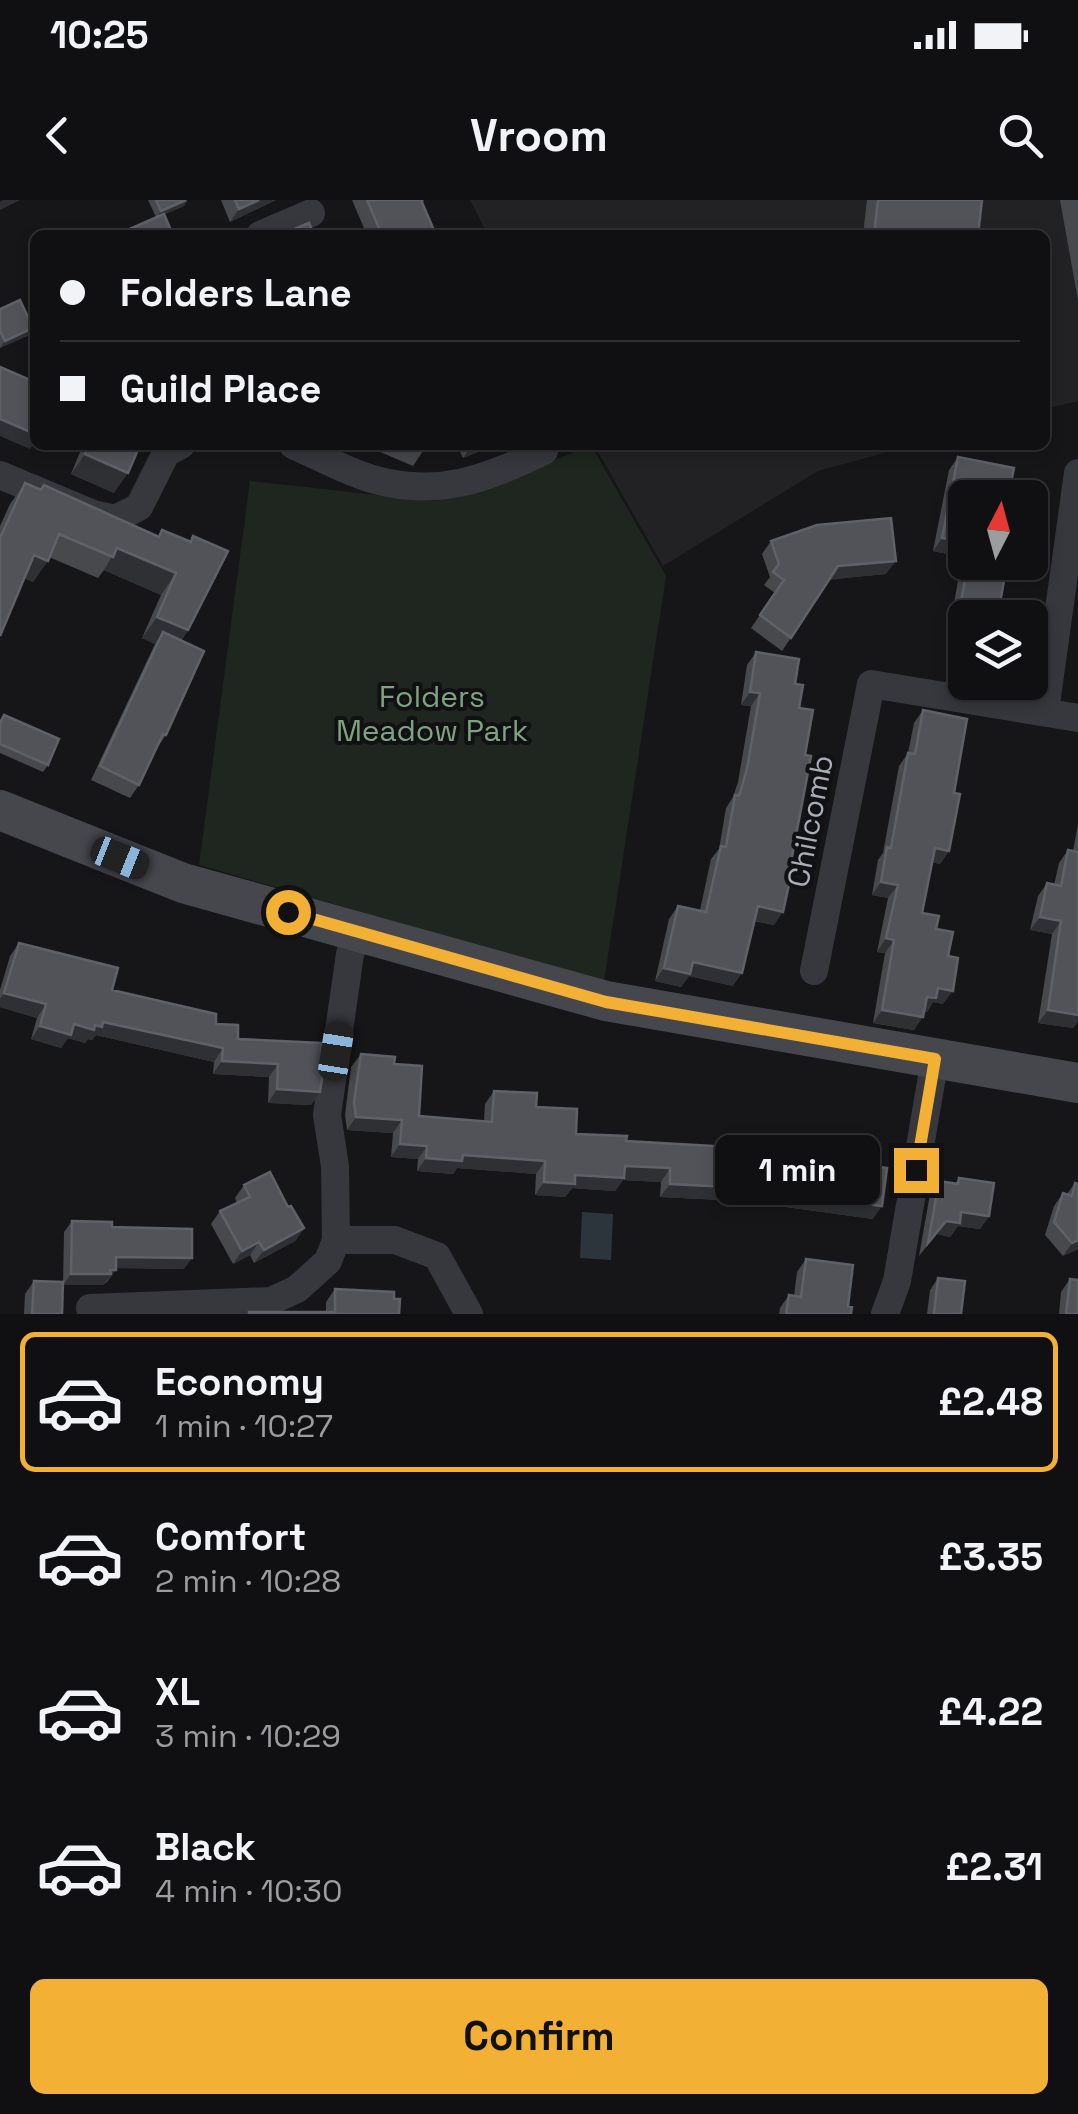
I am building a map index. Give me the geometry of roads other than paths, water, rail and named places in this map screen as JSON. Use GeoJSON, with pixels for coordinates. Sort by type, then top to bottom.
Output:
{"type":"FeatureCollection","features":[{"type":"Feature","properties":{"kind":"main road"},"geometry":{"type":"LineString","coordinates":[[0,810],[183,883],[606,1002],[1078,1083]]}},
{"type":"Feature","properties":{"kind":"street"},"geometry":{"type":"LineString","coordinates":[[274,230],[314,216]]}},
{"type":"Feature","properties":{"kind":"street"},"geometry":{"type":"LineString","coordinates":[[0,475],[93,514],[115,519],[138,507],[166,454],[173,450]]}},
{"type":"Feature","properties":{"kind":"street"},"geometry":{"type":"LineString","coordinates":[[308,450],[370,479],[408,486],[453,486],[497,474],[544,451]]}},
{"type":"Feature","properties":{"kind":"street"},"geometry":{"type":"LineString","coordinates":[[1078,473],[1045,711],[1078,718]]}},
{"type":"Feature","properties":{"kind":"street","name":"Chilcomb"},"geometry":{"type":"LineString","coordinates":[[814,971],[871,684],[1045,711]]}},
{"type":"Feature","properties":{"kind":"street"},"geometry":{"type":"LineString","coordinates":[[90,1308],[271,1301],[297,1290],[328,1260],[336,1240],[335,1166],[326,1115],[350,954],[358,932]]}},
{"type":"Feature","properties":{"kind":"street"},"geometry":{"type":"LineString","coordinates":[[886,1314],[897,1281],[935,1059]]}},
{"type":"Feature","properties":{"kind":"street"},"geometry":{"type":"LineString","coordinates":[[336,1240],[395,1240],[437,1256],[469,1314]]}},
{"type":"Feature","properties":{"kind":"park label","name":"Folders Meadow Park"},"geometry":{"type":"Point","coordinates":[432,713]}}]}
